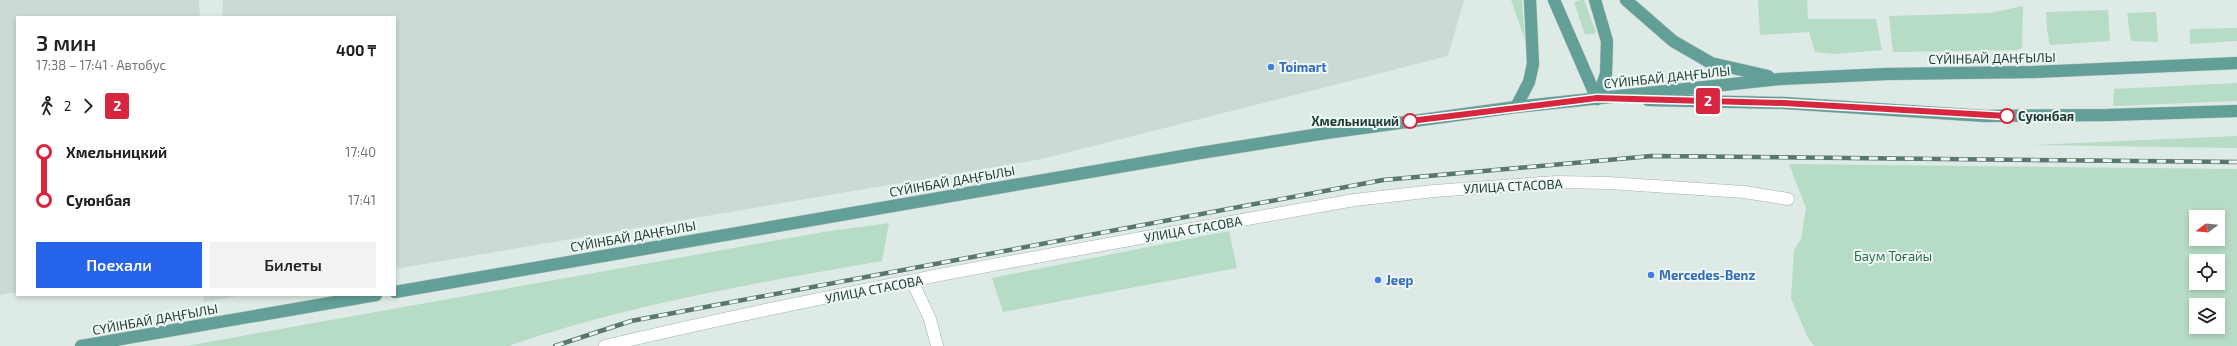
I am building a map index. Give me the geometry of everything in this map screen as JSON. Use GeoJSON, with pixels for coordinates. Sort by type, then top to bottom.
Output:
{"type":"FeatureCollection","features":[{"type":"Feature","properties":{"kind":"main road"},"geometry":{"type":"LineString","coordinates":[[1516,107],[1529,82],[1533,64],[1530,0]]}},
{"type":"Feature","properties":{"kind":"main road"},"geometry":{"type":"LineString","coordinates":[[1554,0],[1597,98]]}},
{"type":"Feature","properties":{"kind":"main road"},"geometry":{"type":"LineString","coordinates":[[1595,0],[1607,41],[1606,74],[1597,98]]}},
{"type":"Feature","properties":{"kind":"main road"},"geometry":{"type":"LineString","coordinates":[[1626,0],[1673,41],[1711,63],[1744,72],[1780,79]]}},
{"type":"Feature","properties":{"kind":"main road","name":"СҮЙІНБАЙ ДАҢҒЫЛЫ"},"geometry":{"type":"LineString","coordinates":[[396,292],[1232,148],[1326,133],[1516,107],[1780,79],[1887,74],[2034,72],[2237,63]]}},
{"type":"Feature","properties":{"kind":"main road","name":"СҮЙІНБАЙ ДАҢҒЫЛЫ"},"geometry":{"type":"LineString","coordinates":[[1597,98],[1784,103],[1985,116],[2108,115],[2237,111]]}},
{"type":"Feature","properties":{"kind":"main road","name":"СҮЙІНБАЙ ДАҢҒЫЛЫ"},"geometry":{"type":"LineString","coordinates":[[81,346],[370,296]]}},
{"type":"Feature","properties":{"kind":"street","name":"УЛИЦА СТАСОВА"},"geometry":{"type":"LineString","coordinates":[[605,346],[714,320],[912,281],[1354,200],[1434,191],[1556,182],[1608,183],[1744,192],[1788,199]]}},
{"type":"Feature","properties":{"kind":"street"},"geometry":{"type":"LineString","coordinates":[[912,281],[930,319],[937,346]]}},
{"type":"Feature","properties":{"kind":"shaded area"},"geometry":{"type":"Polygon","coordinates":[[[0,0],[199,0],[200,16],[16,16],[16,292],[0,295],[0,0]]]}},
{"type":"Feature","properties":{"kind":"shaded area"},"geometry":{"type":"Polygon","coordinates":[[[223,0],[1464,0],[1448,56],[1042,159],[396,269],[396,16],[222,16],[223,0]]]}},
{"type":"Feature","properties":{"kind":"shaded area"},"geometry":{"type":"Polygon","coordinates":[[[204,296],[237,296],[203,302],[204,296]]]}},
{"type":"Feature","properties":{"kind":"green space"},"geometry":{"type":"Polygon","coordinates":[[[1511,0],[1522,0],[1525,40],[1511,0]]]}},
{"type":"Feature","properties":{"kind":"green space"},"geometry":{"type":"Polygon","coordinates":[[[1584,0],[1596,33],[1585,35],[1574,2],[1584,0]]]}},
{"type":"Feature","properties":{"kind":"green space"},"geometry":{"type":"Polygon","coordinates":[[[1758,0],[1807,0],[1808,19],[1876,19],[1882,50],[1834,54],[1815,52],[1809,32],[1760,35],[1758,0]]]}},
{"type":"Feature","properties":{"kind":"green space"},"geometry":{"type":"Polygon","coordinates":[[[2023,6],[2022,48],[2016,50],[1893,52],[1889,16],[1990,13],[2023,6]]]}},
{"type":"Feature","properties":{"kind":"green space"},"geometry":{"type":"Polygon","coordinates":[[[2108,10],[2110,41],[2050,45],[2046,12],[2108,10]]]}},
{"type":"Feature","properties":{"kind":"green space"},"geometry":{"type":"Polygon","coordinates":[[[2156,12],[2158,42],[2131,41],[2127,13],[2156,12]]]}},
{"type":"Feature","properties":{"kind":"green space"},"geometry":{"type":"Polygon","coordinates":[[[2237,28],[2237,41],[2190,44],[2190,29],[2237,28]]]}},
{"type":"Feature","properties":{"kind":"green space"},"geometry":{"type":"Polygon","coordinates":[[[2237,83],[2237,101],[2113,106],[2114,89],[2237,83]]]}},
{"type":"Feature","properties":{"kind":"green space"},"geometry":{"type":"Polygon","coordinates":[[[2237,136],[2237,148],[2030,145],[2237,136]]]}},
{"type":"Feature","properties":{"kind":"green space","name":"Баум Тоғайы"},"geometry":{"type":"Polygon","coordinates":[[[1789,164],[2237,169],[2237,346],[1814,346],[1807,336],[1791,298],[1794,250],[1801,239],[1806,208],[1789,164]]]}},
{"type":"Feature","properties":{"kind":"green space"},"geometry":{"type":"Polygon","coordinates":[[[889,223],[882,261],[740,286],[647,306],[554,331],[508,346],[186,346],[823,232],[889,223]]]}},
{"type":"Feature","properties":{"kind":"green space"},"geometry":{"type":"Polygon","coordinates":[[[1229,231],[1237,268],[1003,312],[992,278],[1229,231]]]}},
{"type":"Feature","properties":{"kind":"railway"},"geometry":{"type":"LineString","coordinates":[[555,346],[631,321],[1383,180],[1652,156],[2237,162]]}},
{"type":"Feature","properties":{"kind":"bus line","name":"2"},"geometry":{"type":"LineString","coordinates":[[1410,121],[1597,98],[1784,103],[1985,116],[2007,116]]}},
{"type":"Feature","properties":{"kind":"place","name":"Toimart"},"geometry":{"type":"Point","coordinates":[1271,67]}},
{"type":"Feature","properties":{"kind":"place","name":"Суюнбая"},"geometry":{"type":"Point","coordinates":[2007,116]}},
{"type":"Feature","properties":{"kind":"place","name":"Хмельницкий"},"geometry":{"type":"Point","coordinates":[1410,121]}},
{"type":"Feature","properties":{"kind":"place","name":"Mercedes-Benz"},"geometry":{"type":"Point","coordinates":[1651,275]}},
{"type":"Feature","properties":{"kind":"place","name":"Jeep"},"geometry":{"type":"Point","coordinates":[1378,280]}}]}
